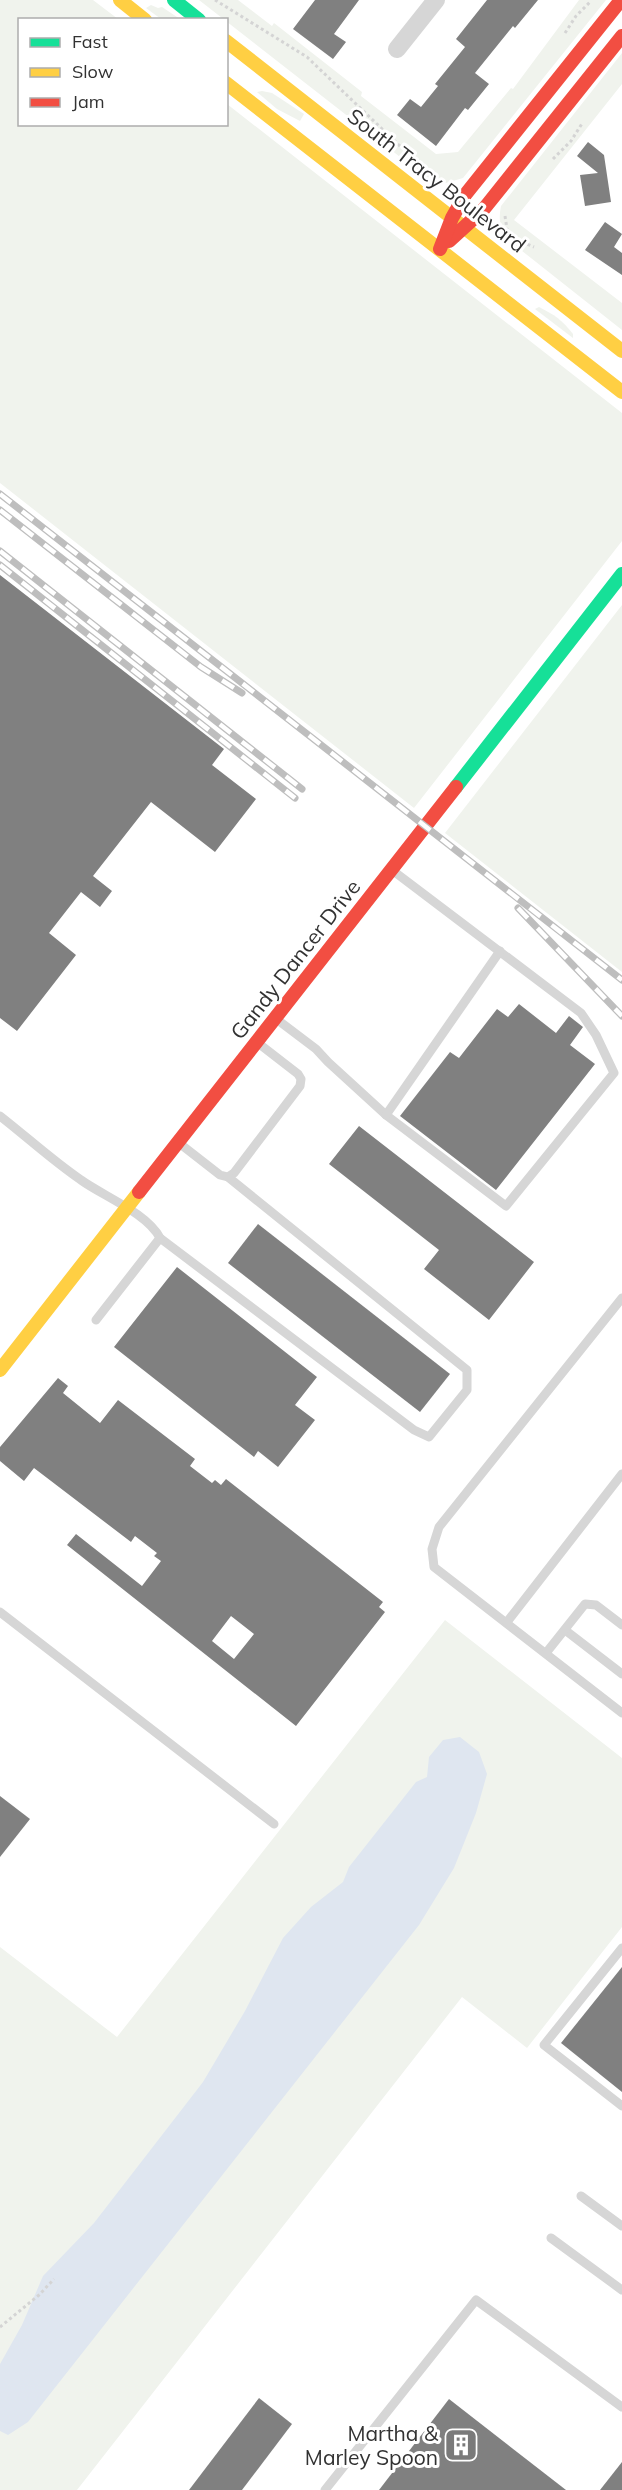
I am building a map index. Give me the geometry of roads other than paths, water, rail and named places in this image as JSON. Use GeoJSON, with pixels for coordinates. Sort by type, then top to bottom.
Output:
{"type":"FeatureCollection","features":[{"type":"Feature","properties":{"kind":"main road"},"geometry":{"type":"LineString","coordinates":[[120,0],[142,18]]}},
{"type":"Feature","properties":{"kind":"main road"},"geometry":{"type":"LineString","coordinates":[[174,0],[196,18]]}},
{"type":"Feature","properties":{"kind":"main road"},"geometry":{"type":"LineString","coordinates":[[440,249],[452,218],[465,195],[621,0]]}},
{"type":"Feature","properties":{"kind":"main road"},"geometry":{"type":"LineString","coordinates":[[440,249],[483,210],[622,36]]}},
{"type":"Feature","properties":{"kind":"main road","name":"South Tracy Boulevard"},"geometry":{"type":"LineString","coordinates":[[228,43],[622,351]]}},
{"type":"Feature","properties":{"kind":"main road"},"geometry":{"type":"LineString","coordinates":[[228,85],[622,392]]}},
{"type":"Feature","properties":{"kind":"main road","name":"Gandy Dancer Drive"},"geometry":{"type":"LineString","coordinates":[[0,1370],[622,574]]}},
{"type":"Feature","properties":{"kind":"street"},"geometry":{"type":"LineString","coordinates":[[397,49],[436,0]]}},
{"type":"Feature","properties":{"kind":"lane"},"geometry":{"type":"LineString","coordinates":[[275,1017],[316,1049],[386,1114],[506,1206],[614,1073],[596,1035],[581,1013],[392,870]]}},
{"type":"Feature","properties":{"kind":"lane"},"geometry":{"type":"LineString","coordinates":[[386,1114],[500,951]]}},
{"type":"Feature","properties":{"kind":"lane"},"geometry":{"type":"LineString","coordinates":[[228,1177],[234,1173],[300,1086],[301,1079],[298,1074],[256,1041]]}},
{"type":"Feature","properties":{"kind":"lane"},"geometry":{"type":"LineString","coordinates":[[0,1116],[81,1180],[127,1208],[154,1229],[160,1238],[414,1430],[429,1437],[467,1390],[467,1370],[228,1177],[220,1176],[177,1142]]}},
{"type":"Feature","properties":{"kind":"lane"},"geometry":{"type":"LineString","coordinates":[[96,1320],[160,1238]]}},
{"type":"Feature","properties":{"kind":"lane"},"geometry":{"type":"LineString","coordinates":[[622,1298],[440,1527],[432,1549],[434,1567],[622,1713]]}},
{"type":"Feature","properties":{"kind":"lane"},"geometry":{"type":"LineString","coordinates":[[507,1622],[622,1474]]}},
{"type":"Feature","properties":{"kind":"lane"},"geometry":{"type":"LineString","coordinates":[[546,1653],[585,1604],[596,1605],[622,1625]]}},
{"type":"Feature","properties":{"kind":"lane"},"geometry":{"type":"LineString","coordinates":[[0,1612],[274,1824]]}},
{"type":"Feature","properties":{"kind":"lane"},"geometry":{"type":"LineString","coordinates":[[565,1630],[622,1674]]}},
{"type":"Feature","properties":{"kind":"lane"},"geometry":{"type":"LineString","coordinates":[[622,1948],[544,2045],[622,2106]]}},
{"type":"Feature","properties":{"kind":"lane"},"geometry":{"type":"LineString","coordinates":[[581,2196],[622,2226]]}},
{"type":"Feature","properties":{"kind":"lane"},"geometry":{"type":"LineString","coordinates":[[551,2238],[622,2290]]}},
{"type":"Feature","properties":{"kind":"lane"},"geometry":{"type":"LineString","coordinates":[[325,2490],[476,2300],[622,2407]]}},
{"type":"Feature","properties":{"kind":"railway"},"geometry":{"type":"LineString","coordinates":[[0,494],[622,980]]}},
{"type":"Feature","properties":{"kind":"railway"},"geometry":{"type":"LineString","coordinates":[[0,510],[201,667],[242,693]]}},
{"type":"Feature","properties":{"kind":"railway"},"geometry":{"type":"LineString","coordinates":[[0,551],[302,789]]}},
{"type":"Feature","properties":{"kind":"railway"},"geometry":{"type":"LineString","coordinates":[[0,565],[295,798]]}},
{"type":"Feature","properties":{"kind":"railway"},"geometry":{"type":"LineString","coordinates":[[518,908],[622,1016]]}},
{"type":"Feature","properties":{"kind":"place","name":"Martha & Marley Spoon"},"geometry":{"type":"Point","coordinates":[461,2445]}}]}
